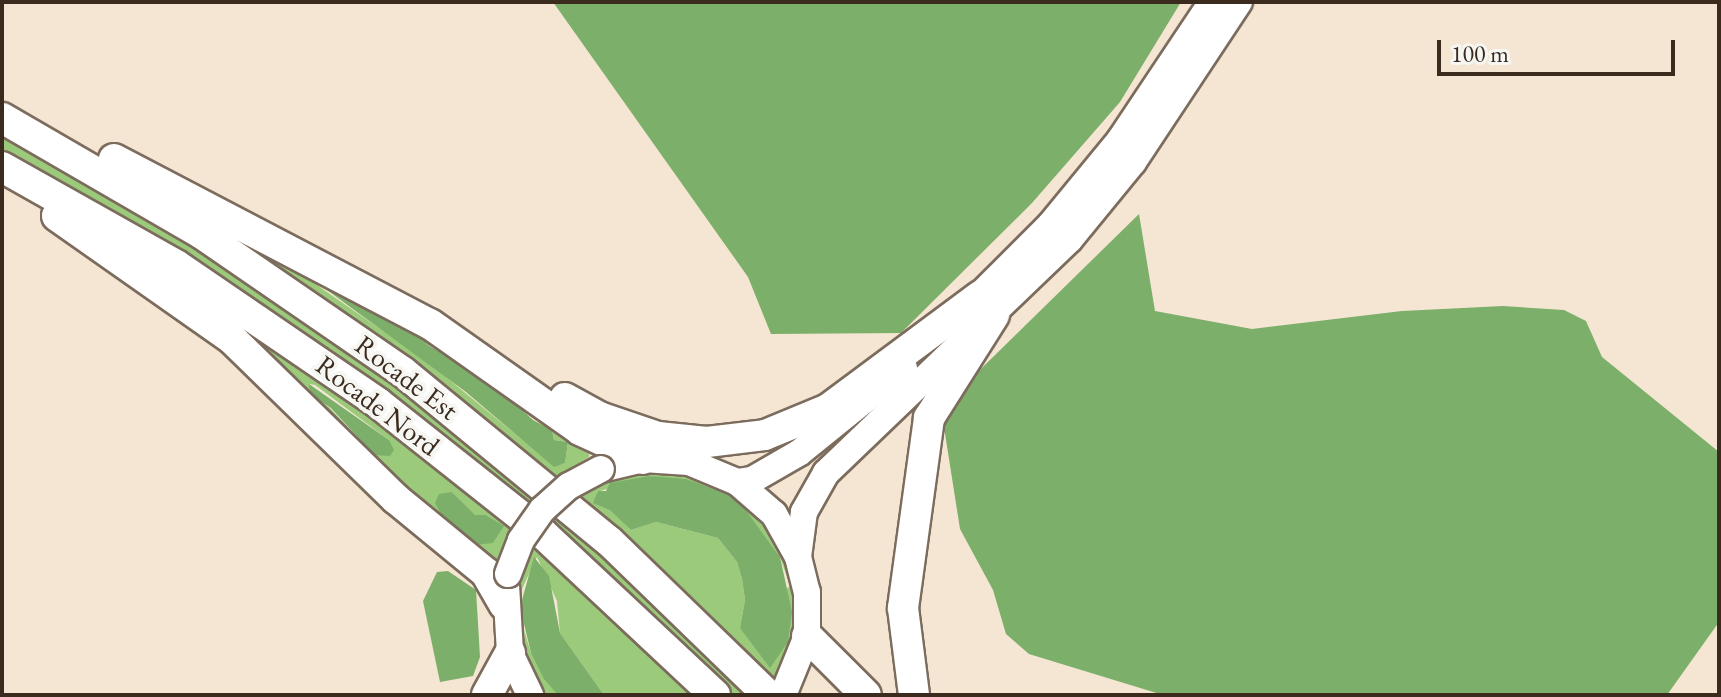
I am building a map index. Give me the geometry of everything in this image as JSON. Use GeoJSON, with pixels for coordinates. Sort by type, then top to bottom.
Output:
{"type":"FeatureCollection","features":[{"type":"Feature","properties":{"kind":"highway"},"geometry":{"type":"LineString","coordinates":[[2,103],[430,324],[469,338],[599,417],[658,437],[707,442],[765,435],[812,418],[987,305]]}},
{"type":"Feature","properties":{"kind":"highway","name":"Rocade Est"},"geometry":{"type":"LineString","coordinates":[[2,118],[202,234],[403,372],[609,541],[768,695]]}},
{"type":"Feature","properties":{"kind":"highway","name":"Rocade Nord"},"geometry":{"type":"LineString","coordinates":[[2,167],[176,265],[378,403],[542,533],[715,695]]}},
{"type":"Feature","properties":{"kind":"highway"},"geometry":{"type":"LineString","coordinates":[[2,180],[148,275],[232,339],[396,499],[486,573],[504,604]]}},
{"type":"Feature","properties":{"kind":"highway"},"geometry":{"type":"LineString","coordinates":[[914,695],[904,651],[903,608],[929,418],[987,305]]}},
{"type":"Feature","properties":{"kind":"highway"},"geometry":{"type":"LineString","coordinates":[[430,324],[580,430],[643,459]]}},
{"type":"Feature","properties":{"kind":"highway"},"geometry":{"type":"LineString","coordinates":[[807,636],[866,695]]}},
{"type":"Feature","properties":{"kind":"highway"},"geometry":{"type":"LineString","coordinates":[[487,695],[510,653]]}},
{"type":"Feature","properties":{"kind":"main road"},"geometry":{"type":"LineString","coordinates":[[798,557],[804,512],[826,473],[987,305],[1120,140],[1212,2]]}},
{"type":"Feature","properties":{"kind":"main road"},"geometry":{"type":"LineString","coordinates":[[737,482],[785,462],[845,419],[1070,239],[1133,162],[1239,2]]}},
{"type":"Feature","properties":{"kind":"main road"},"geometry":{"type":"LineString","coordinates":[[530,695],[510,653],[504,604],[508,574],[521,540],[542,510],[569,486],[601,469],[643,459],[689,462],[737,482],[774,514],[798,557],[807,592],[807,636],[798,666],[783,695]]}},
{"type":"Feature","properties":{"kind":"green space"},"geometry":{"type":"Polygon","coordinates":[[[553,2],[1181,2],[1120,102],[1032,203],[901,333],[771,334],[748,277],[553,2]]]}},
{"type":"Feature","properties":{"kind":"green space"},"geometry":{"type":"Polygon","coordinates":[[[2,131],[164,223],[369,361],[536,494],[525,506],[72,190],[2,151],[2,131]]]}},
{"type":"Feature","properties":{"kind":"green space"},"geometry":{"type":"Polygon","coordinates":[[[196,212],[354,290],[460,352],[590,446],[589,457],[557,476],[410,358],[196,212]],[[319,273],[314,283],[429,363],[554,466],[565,463],[568,442],[554,440],[552,429],[466,369],[457,353],[426,345],[405,323],[377,311],[368,300],[319,273]]]}},
{"type":"Feature","properties":{"kind":"green space"},"geometry":{"type":"Polygon","coordinates":[[[1139,214],[1155,311],[1252,329],[1402,311],[1503,306],[1564,310],[1586,321],[1602,357],[1719,452],[1719,622],[1667,695],[1163,695],[1029,654],[1006,634],[993,590],[960,529],[941,408],[1139,214]]]}},
{"type":"Feature","properties":{"kind":"green space"},"geometry":{"type":"Polygon","coordinates":[[[159,272],[338,394],[510,527],[497,560],[449,531],[159,272]],[[310,384],[310,395],[330,408],[374,455],[389,440],[315,385],[310,384]],[[452,492],[442,514],[447,525],[476,545],[495,537],[503,526],[486,515],[475,516],[452,492]]]}},
{"type":"Feature","properties":{"kind":"green space"},"geometry":{"type":"Polygon","coordinates":[[[312,279],[422,336],[426,344],[490,381],[533,420],[552,430],[554,440],[568,442],[565,463],[554,467],[466,392],[312,279]]]}},
{"type":"Feature","properties":{"kind":"green space"},"geometry":{"type":"Polygon","coordinates":[[[309,384],[389,440],[394,450],[390,456],[374,455],[331,408],[310,395],[309,384]]]}},
{"type":"Feature","properties":{"kind":"green space"},"geometry":{"type":"Polygon","coordinates":[[[647,471],[688,474],[728,489],[781,545],[796,596],[795,647],[775,681],[582,497],[613,475],[647,471]],[[649,476],[597,492],[631,530],[656,522],[718,538],[737,562],[742,579],[745,600],[740,628],[790,586],[780,557],[742,506],[710,486],[649,476]]]}},
{"type":"Feature","properties":{"kind":"green space"},"geometry":{"type":"Polygon","coordinates":[[[649,476],[686,479],[726,493],[742,505],[780,557],[792,612],[788,642],[770,668],[740,628],[745,600],[742,579],[737,562],[718,538],[656,522],[631,530],[610,510],[593,503],[598,491],[606,491],[610,483],[649,476]]]}},
{"type":"Feature","properties":{"kind":"green space"},"geometry":{"type":"Polygon","coordinates":[[[452,492],[475,515],[486,515],[504,526],[493,543],[475,545],[447,525],[435,503],[439,494],[452,492]]]}},
{"type":"Feature","properties":{"kind":"green space"},"geometry":{"type":"Polygon","coordinates":[[[559,513],[754,694],[731,695],[548,525],[559,513]]]}},
{"type":"Feature","properties":{"kind":"green space"},"geometry":{"type":"Polygon","coordinates":[[[535,547],[694,695],[604,695],[560,633],[557,601],[537,557],[521,591],[522,623],[531,653],[558,695],[543,695],[520,649],[517,581],[535,547]]]}},
{"type":"Feature","properties":{"kind":"green space"},"geometry":{"type":"Polygon","coordinates":[[[534,557],[549,576],[560,633],[604,695],[558,695],[544,679],[531,653],[520,607],[534,557]]]}},
{"type":"Feature","properties":{"kind":"green space"},"geometry":{"type":"Polygon","coordinates":[[[448,571],[476,590],[480,657],[473,676],[440,682],[423,601],[437,572],[448,571]]]}}]}
